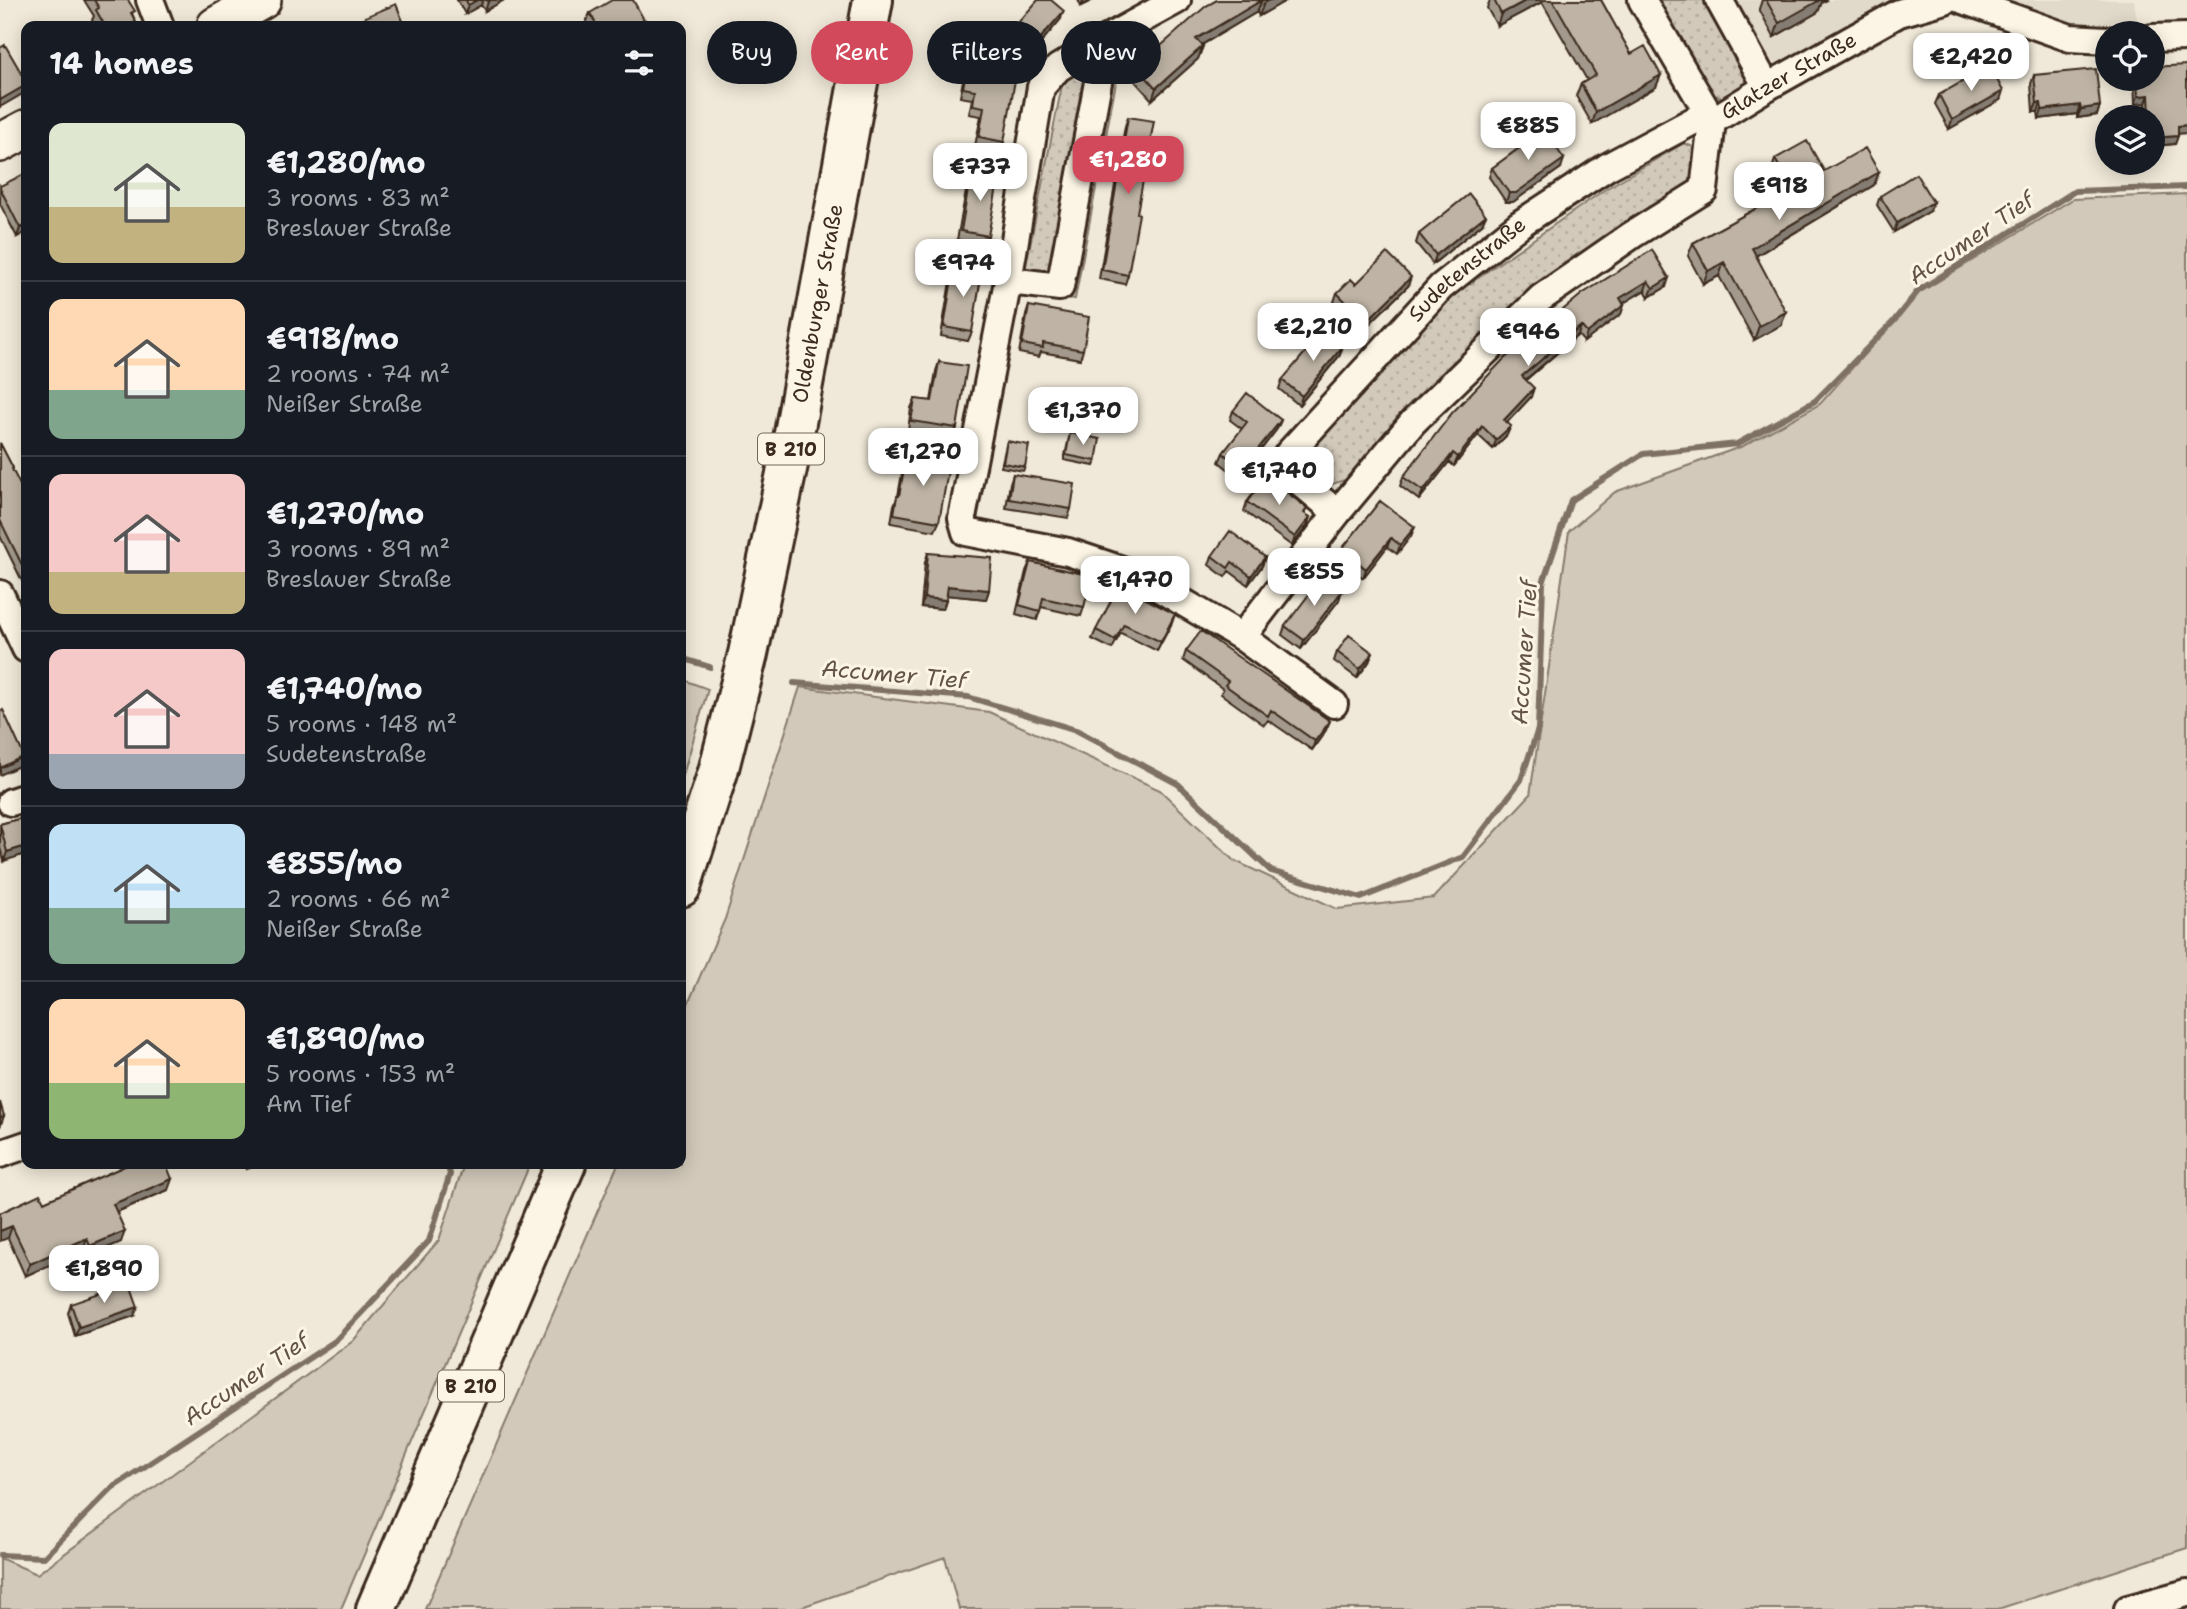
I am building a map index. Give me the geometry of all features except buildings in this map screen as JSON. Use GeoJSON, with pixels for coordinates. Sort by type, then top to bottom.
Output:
{"type":"FeatureCollection","features":[{"type":"Feature","properties":{"kind":"main road","name":"Oldenburger Straße"},"geometry":{"type":"LineString","coordinates":[[686,871],[718,772],[748,654],[791,450],[873,0]]}},
{"type":"Feature","properties":{"kind":"main road","name":"B 210"},"geometry":{"type":"LineString","coordinates":[[376,1609],[564,1169]]}},
{"type":"Feature","properties":{"kind":"street"},"geometry":{"type":"LineString","coordinates":[[150,0],[158,21]]}},
{"type":"Feature","properties":{"kind":"street"},"geometry":{"type":"LineString","coordinates":[[225,21],[262,0]]}},
{"type":"Feature","properties":{"kind":"street"},"geometry":{"type":"LineString","coordinates":[[1139,21],[1177,0]]}},
{"type":"Feature","properties":{"kind":"street"},"geometry":{"type":"LineString","coordinates":[[1242,636],[1337,513],[1413,422],[1541,298],[1632,235],[1704,190],[1710,117],[1642,0]]}},
{"type":"Feature","properties":{"kind":"street"},"geometry":{"type":"LineString","coordinates":[[1719,0],[1767,87]]}},
{"type":"Feature","properties":{"kind":"street","name":"Glatzer Straße"},"geometry":{"type":"LineString","coordinates":[[1710,117],[1899,13],[1945,0]]}},
{"type":"Feature","properties":{"kind":"street"},"geometry":{"type":"LineString","coordinates":[[1963,0],[2070,38],[2095,39]]}},
{"type":"Feature","properties":{"kind":"street"},"geometry":{"type":"LineString","coordinates":[[2165,38],[2187,37]]}},
{"type":"Feature","properties":{"kind":"street"},"geometry":{"type":"LineString","coordinates":[[1061,66],[1041,87],[962,518],[967,532],[1068,552],[1137,575],[1242,636],[1334,704]]}},
{"type":"Feature","properties":{"kind":"street"},"geometry":{"type":"LineString","coordinates":[[1007,281],[1060,287],[1098,84]]}},
{"type":"Feature","properties":{"kind":"street","name":"Sudetenstraße"},"geometry":{"type":"LineString","coordinates":[[1337,513],[1287,471],[1288,454],[1432,297],[1520,224],[1607,167],[1710,117]]}},
{"type":"Feature","properties":{"kind":"street"},"geometry":{"type":"LineString","coordinates":[[0,143],[21,132]]}},
{"type":"Feature","properties":{"kind":"street"},"geometry":{"type":"LineString","coordinates":[[0,594],[21,638]]}},
{"type":"Feature","properties":{"kind":"street"},"geometry":{"type":"LineString","coordinates":[[0,1154],[21,1147]]}},
{"type":"Feature","properties":{"kind":"street"},"geometry":{"type":"LineString","coordinates":[[2128,1609],[2187,1593]]}},
{"type":"Feature","properties":{"kind":"shaded area"},"geometry":{"type":"Polygon","coordinates":[[[1654,0],[1708,0],[1748,68],[1749,83],[1731,101],[1708,93],[1654,0]]]}},
{"type":"Feature","properties":{"kind":"shaded area"},"geometry":{"type":"Polygon","coordinates":[[[1732,0],[1901,0],[1781,65],[1762,57],[1732,0]]]}},
{"type":"Feature","properties":{"kind":"shaded area"},"geometry":{"type":"Polygon","coordinates":[[[2003,0],[2134,0],[2137,20],[2095,21],[2095,26],[2085,27],[2003,0]]]}},
{"type":"Feature","properties":{"kind":"shaded area"},"geometry":{"type":"Polygon","coordinates":[[[1062,84],[1116,84],[1075,299],[1021,290],[1062,84]]]}},
{"type":"Feature","properties":{"kind":"shaded area"},"geometry":{"type":"Polygon","coordinates":[[[1684,143],[1700,150],[1698,168],[1687,187],[1637,216],[1539,286],[1351,478],[1326,486],[1308,475],[1303,453],[1450,297],[1607,188],[1684,143]]]}},
{"type":"Feature","properties":{"kind":"shaded area"},"geometry":{"type":"Polygon","coordinates":[[[2187,194],[2187,1548],[1998,1609],[959,1609],[945,1557],[796,1609],[425,1609],[616,1169],[686,1169],[686,1009],[725,919],[800,687],[989,712],[1160,790],[1233,860],[1337,909],[1434,898],[1530,795],[1569,531],[1615,492],[1743,446],[1820,404],[1919,293],[2073,199],[2187,194]]]}},
{"type":"Feature","properties":{"kind":"shaded area"},"geometry":{"type":"Polygon","coordinates":[[[686,681],[708,689],[686,765],[686,681]]]}},
{"type":"Feature","properties":{"kind":"shaded area"},"geometry":{"type":"Polygon","coordinates":[[[528,1169],[341,1609],[0,1609],[0,1558],[37,1574],[353,1341],[439,1240],[462,1170],[528,1169]]]}},
{"type":"Feature","properties":{"kind":"waterway","name":"Accumer Tief"},"geometry":{"type":"LineString","coordinates":[[794,683],[968,697],[1076,730],[1178,784],[1271,871],[1361,898],[1463,857],[1521,780],[1538,729],[1543,583],[1571,500],[1643,454],[1737,444],[1815,401],[1893,322],[1918,291],[2075,191],[2187,187]]}},
{"type":"Feature","properties":{"kind":"waterway","name":"Accumer Tief"},"geometry":{"type":"LineString","coordinates":[[686,660],[710,667]]}},
{"type":"Feature","properties":{"kind":"waterway","name":"Accumer Tief"},"geometry":{"type":"LineString","coordinates":[[0,1555],[44,1557],[112,1488],[335,1341],[429,1241],[450,1174],[448,1169]]}}]}
